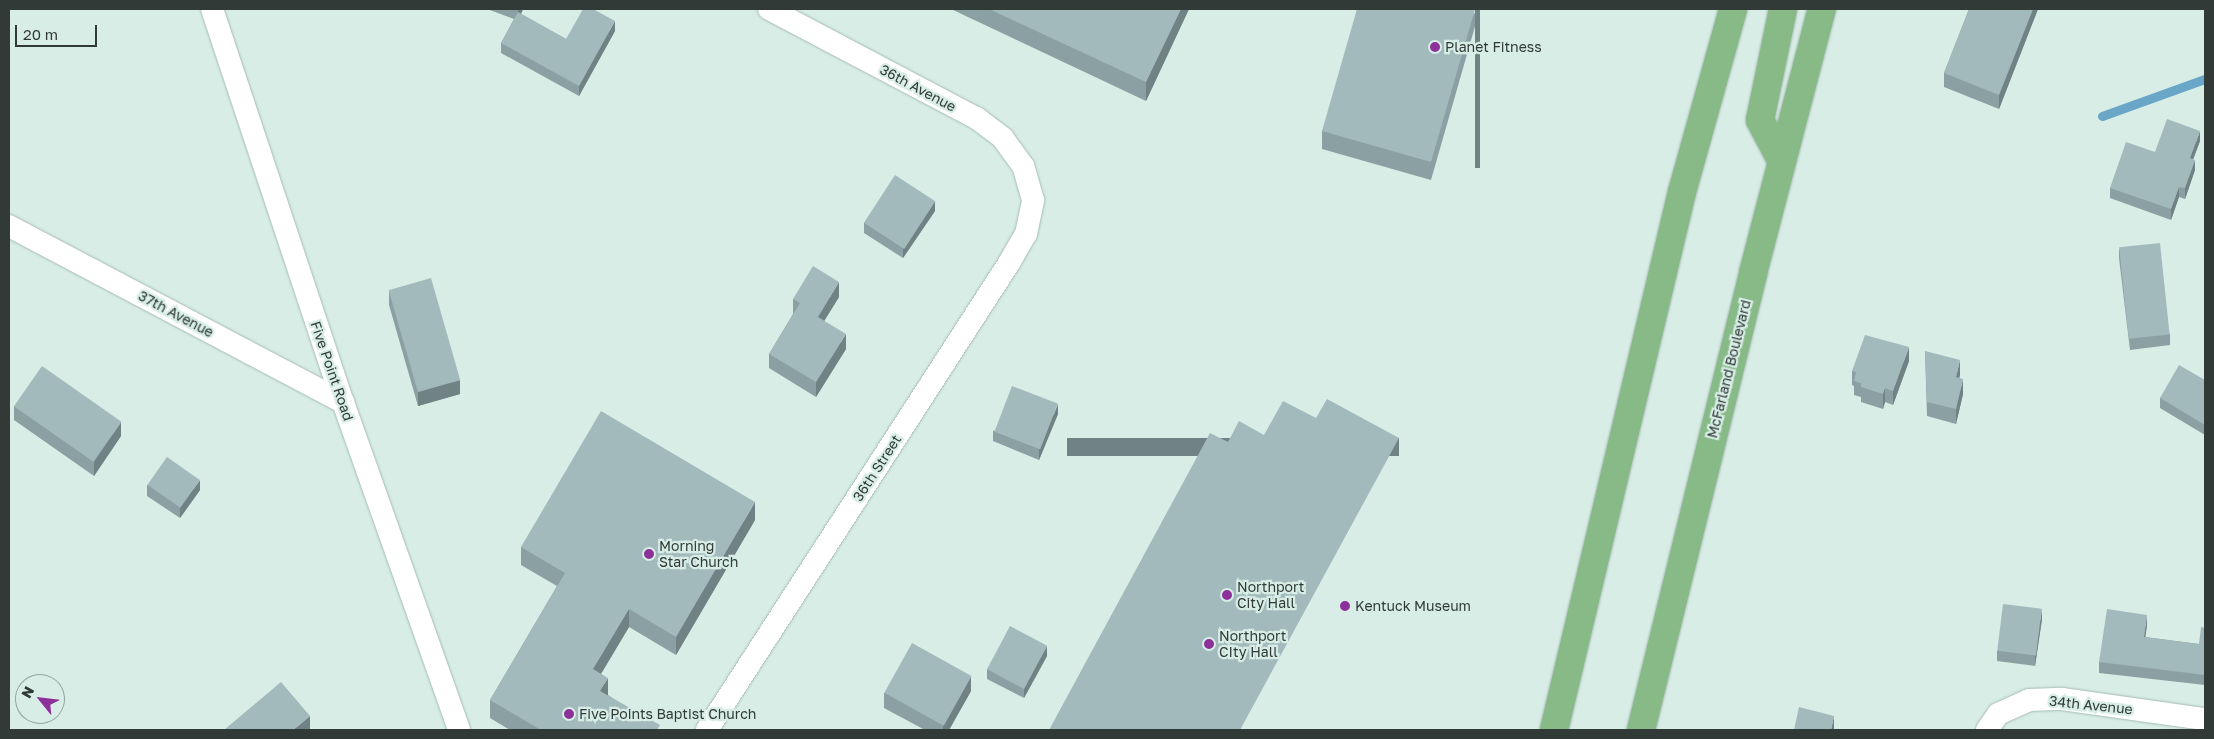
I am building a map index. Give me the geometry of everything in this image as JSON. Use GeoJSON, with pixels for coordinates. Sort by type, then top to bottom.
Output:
{"type":"FeatureCollection","features":[{"type":"Feature","properties":{"kind":"highway"},"geometry":{"type":"LineString","coordinates":[[1554,730],[1682,192],[1733,9]]}},
{"type":"Feature","properties":{"kind":"highway"},"geometry":{"type":"LineString","coordinates":[[1781,160],[1760,120],[1783,9]]}},
{"type":"Feature","properties":{"kind":"highway","name":"McFarland Boulevard"},"geometry":{"type":"LineString","coordinates":[[1641,730],[1781,160],[1822,9]]}},
{"type":"Feature","properties":{"kind":"street","name":"Five Point Road"},"geometry":{"type":"LineString","coordinates":[[212,9],[343,402],[459,730]]}},
{"type":"Feature","properties":{"kind":"street","name":"36th Avenue"},"geometry":{"type":"LineString","coordinates":[[769,9],[976,118],[1003,138],[1023,166],[1033,200]]}},
{"type":"Feature","properties":{"kind":"street","name":"36th Street"},"geometry":{"type":"LineString","coordinates":[[707,730],[1009,263],[1026,234],[1033,200]]}},
{"type":"Feature","properties":{"kind":"street","name":"37th Avenue"},"geometry":{"type":"LineString","coordinates":[[9,226],[343,402]]}},
{"type":"Feature","properties":{"kind":"street","name":"34th Avenue"},"geometry":{"type":"LineString","coordinates":[[1987,730],[1998,714],[2029,700],[2062,699],[2205,719]]}},
{"type":"Feature","properties":{"kind":"building"},"geometry":{"type":"Polygon","coordinates":[[[583,9],[593,9],[615,21],[579,86],[501,43],[518,12],[566,39],[583,9]]]}},
{"type":"Feature","properties":{"kind":"building"},"geometry":{"type":"Polygon","coordinates":[[[989,9],[1181,9],[1146,82],[989,9]]]}},
{"type":"Feature","properties":{"kind":"building"},"geometry":{"type":"Polygon","coordinates":[[[1357,9],[1475,9],[1431,162],[1322,131],[1357,9]]]}},
{"type":"Feature","properties":{"kind":"building"},"geometry":{"type":"Polygon","coordinates":[[[1969,9],[2033,9],[1999,95],[1944,73],[1969,9]]]}},
{"type":"Feature","properties":{"kind":"building"},"geometry":{"type":"Polygon","coordinates":[[[2167,119],[2200,131],[2190,158],[2195,160],[2185,188],[2179,187],[2171,209],[2110,188],[2126,142],[2155,152],[2167,119]]]}},
{"type":"Feature","properties":{"kind":"building"},"geometry":{"type":"Polygon","coordinates":[[[895,175],[935,201],[904,249],[864,223],[895,175]]]}},
{"type":"Feature","properties":{"kind":"building"},"geometry":{"type":"Polygon","coordinates":[[[2160,243],[2170,334],[2129,339],[2119,247],[2160,243]]]}},
{"type":"Feature","properties":{"kind":"building"},"geometry":{"type":"Polygon","coordinates":[[[813,266],[839,282],[818,317],[846,334],[816,382],[769,354],[800,303],[793,299],[813,266]]]}},
{"type":"Feature","properties":{"kind":"building"},"geometry":{"type":"Polygon","coordinates":[[[431,278],[460,380],[418,392],[389,290],[431,278]]]}},
{"type":"Feature","properties":{"kind":"building"},"geometry":{"type":"Polygon","coordinates":[[[1865,335],[1909,347],[1893,391],[1885,388],[1883,394],[1861,387],[1861,383],[1854,381],[1856,372],[1852,371],[1865,335]]]}},
{"type":"Feature","properties":{"kind":"building"},"geometry":{"type":"Polygon","coordinates":[[[1925,351],[1960,360],[1956,377],[1963,379],[1956,409],[1927,402],[1925,351]]]}},
{"type":"Feature","properties":{"kind":"building"},"geometry":{"type":"Polygon","coordinates":[[[2179,365],[2205,380],[2205,425],[2160,398],[2179,365]]]}},
{"type":"Feature","properties":{"kind":"building"},"geometry":{"type":"Polygon","coordinates":[[[42,366],[121,422],[93,462],[14,406],[42,366]]]}},
{"type":"Feature","properties":{"kind":"building"},"geometry":{"type":"Polygon","coordinates":[[[1012,386],[1058,404],[1040,449],[994,432],[1012,386]]]}},
{"type":"Feature","properties":{"kind":"building","name":"Northport City Hall"},"geometry":{"type":"Polygon","coordinates":[[[1327,399],[1399,438],[1240,730],[1049,730],[1210,433],[1228,442],[1239,421],[1264,435],[1283,401],[1316,418],[1327,399]]]}},
{"type":"Feature","properties":{"kind":"building"},"geometry":{"type":"Polygon","coordinates":[[[601,411],[755,502],[676,637],[629,609],[593,669],[608,678],[600,691],[660,725],[657,730],[541,730],[490,700],[565,573],[521,547],[601,411]]]}},
{"type":"Feature","properties":{"kind":"building"},"geometry":{"type":"Polygon","coordinates":[[[167,457],[200,480],[180,508],[147,485],[167,457]]]}},
{"type":"Feature","properties":{"kind":"building"},"geometry":{"type":"Polygon","coordinates":[[[2003,604],[2042,609],[2036,655],[1997,651],[2003,604]]]}},
{"type":"Feature","properties":{"kind":"building"},"geometry":{"type":"Polygon","coordinates":[[[2107,609],[2147,615],[2144,637],[2199,644],[2201,627],[2205,628],[2205,675],[2099,662],[2107,609]]]}},
{"type":"Feature","properties":{"kind":"building"},"geometry":{"type":"Polygon","coordinates":[[[1010,626],[1047,646],[1024,689],[987,669],[1010,626]]]}},
{"type":"Feature","properties":{"kind":"building"},"geometry":{"type":"Polygon","coordinates":[[[912,643],[971,676],[944,726],[884,693],[912,643]]]}},
{"type":"Feature","properties":{"kind":"building"},"geometry":{"type":"Polygon","coordinates":[[[281,682],[310,716],[293,730],[224,730],[281,682]]]}},
{"type":"Feature","properties":{"kind":"building"},"geometry":{"type":"Polygon","coordinates":[[[1799,707],[1834,716],[1831,730],[1794,730],[1799,707]]]}},
{"type":"Feature","properties":{"kind":"waterway"},"geometry":{"type":"LineString","coordinates":[[2102,116],[2205,79]]}},
{"type":"Feature","properties":{"kind":"place","name":"Planet Fitness"},"geometry":{"type":"Point","coordinates":[1435,47]}},
{"type":"Feature","properties":{"kind":"place","name":"Morning Star Church"},"geometry":{"type":"Point","coordinates":[649,554]}},
{"type":"Feature","properties":{"kind":"place","name":"Northport City Hall"},"geometry":{"type":"Point","coordinates":[1227,595]}},
{"type":"Feature","properties":{"kind":"place","name":"Kentuck Museum"},"geometry":{"type":"Point","coordinates":[1345,606]}},
{"type":"Feature","properties":{"kind":"place","name":"Northport CIty Hall"},"geometry":{"type":"Point","coordinates":[1209,644]}},
{"type":"Feature","properties":{"kind":"place","name":"Five Points Baptist Church"},"geometry":{"type":"Point","coordinates":[569,714]}}]}
